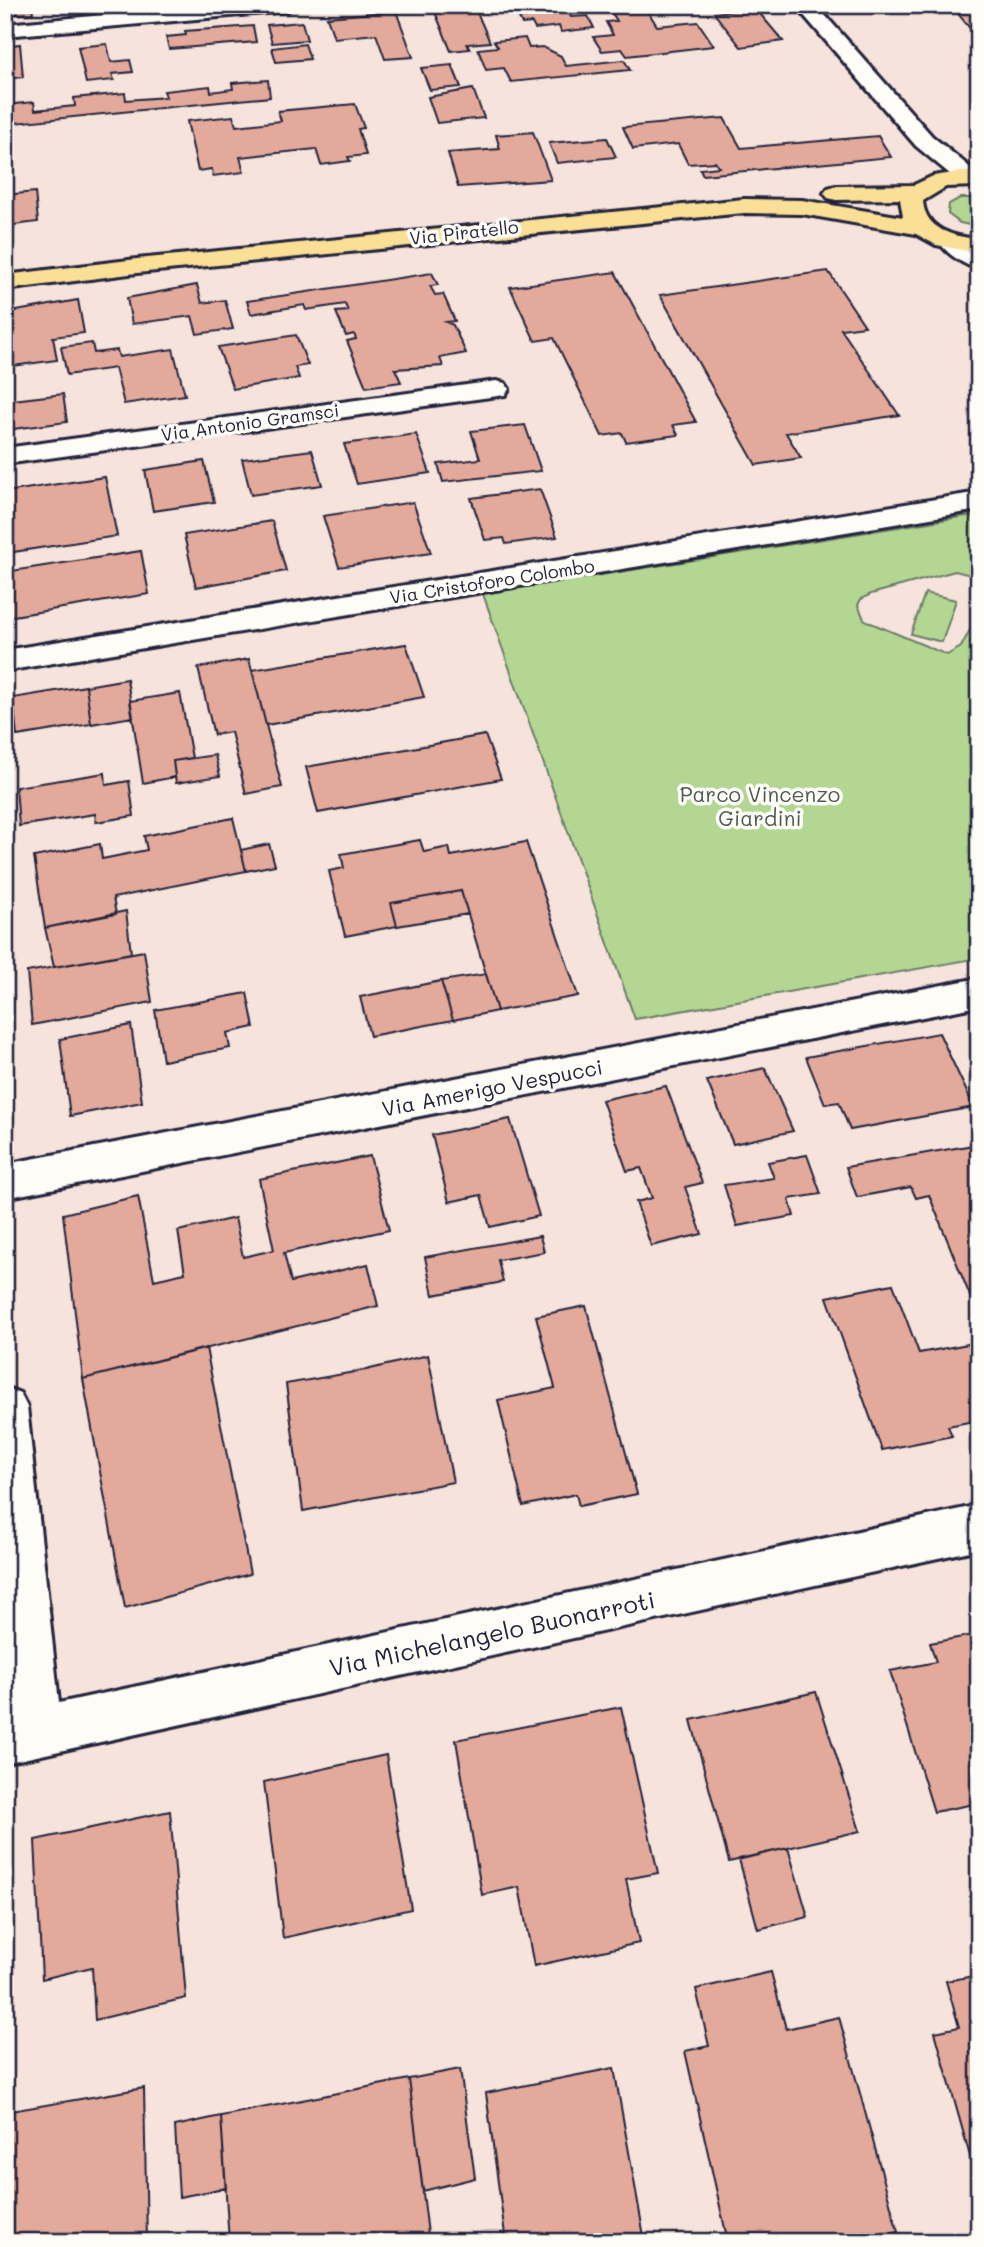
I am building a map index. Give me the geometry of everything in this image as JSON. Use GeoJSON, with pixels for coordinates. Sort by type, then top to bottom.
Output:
{"type":"FeatureCollection","features":[{"type":"Feature","properties":{"kind":"main road","name":"Via Piratello"},"geometry":{"type":"LineString","coordinates":[[5,265],[743,191],[866,195],[974,179]]}},
{"type":"Feature","properties":{"kind":"main road"},"geometry":{"type":"LineString","coordinates":[[922,228],[910,209],[911,200],[929,187]]}},
{"type":"Feature","properties":{"kind":"main road","name":"Via Piratello"},"geometry":{"type":"LineString","coordinates":[[5,284],[232,256],[744,206],[803,207],[922,228],[951,242],[979,246]]}},
{"type":"Feature","properties":{"kind":"street"},"geometry":{"type":"LineString","coordinates":[[5,30],[287,5]]}},
{"type":"Feature","properties":{"kind":"street"},"geometry":{"type":"LineString","coordinates":[[805,5],[924,141],[974,179]]}},
{"type":"Feature","properties":{"kind":"street"},"geometry":{"type":"LineString","coordinates":[[924,141],[938,166],[929,187]]}},
{"type":"Feature","properties":{"kind":"street"},"geometry":{"type":"LineString","coordinates":[[951,242],[979,262]]}},
{"type":"Feature","properties":{"kind":"street","name":"Via Antonio Gramsci"},"geometry":{"type":"LineString","coordinates":[[5,456],[496,389]]}},
{"type":"Feature","properties":{"kind":"street","name":"Via Cristoforo Colombo"},"geometry":{"type":"LineString","coordinates":[[5,662],[979,501]]}},
{"type":"Feature","properties":{"kind":"street","name":"Via Amerigo Vespucci"},"geometry":{"type":"LineString","coordinates":[[5,1181],[979,992]]}},
{"type":"Feature","properties":{"kind":"street"},"geometry":{"type":"LineString","coordinates":[[5,1407],[22,1735]]}},
{"type":"Feature","properties":{"kind":"street","name":"Via Michelangelo Buonarroti"},"geometry":{"type":"LineString","coordinates":[[22,1735],[979,1527]]}},
{"type":"Feature","properties":{"kind":"green space"},"geometry":{"type":"Polygon","coordinates":[[[960,198],[979,198],[979,227],[960,223],[948,214],[949,204],[960,198]]]}},
{"type":"Feature","properties":{"kind":"green space","name":"Parco Vincenzo Giardini"},"geometry":{"type":"Polygon","coordinates":[[[979,514],[979,577],[955,571],[871,594],[861,599],[858,605],[864,619],[871,623],[947,655],[961,647],[979,613],[979,958],[635,1019],[483,594],[979,514]]]}},
{"type":"Feature","properties":{"kind":"green space"},"geometry":{"type":"Polygon","coordinates":[[[925,593],[956,600],[942,642],[911,634],[925,593]]]}},
{"type":"Feature","properties":{"kind":"building"},"geometry":{"type":"Polygon","coordinates":[[[5,5],[32,5],[33,13],[5,15],[5,5]]]}},
{"type":"Feature","properties":{"kind":"building"},"geometry":{"type":"Polygon","coordinates":[[[513,5],[565,5],[571,17],[588,16],[594,28],[561,32],[559,26],[535,29],[532,23],[522,24],[513,5]]]}},
{"type":"Feature","properties":{"kind":"building"},"geometry":{"type":"Polygon","coordinates":[[[607,5],[644,5],[657,26],[698,22],[714,46],[627,56],[622,49],[602,51],[593,37],[613,35],[606,22],[617,21],[607,5]]]}},
{"type":"Feature","properties":{"kind":"building"},"geometry":{"type":"Polygon","coordinates":[[[951,5],[979,5],[979,37],[977,37],[951,5]]]}},
{"type":"Feature","properties":{"kind":"building"},"geometry":{"type":"Polygon","coordinates":[[[475,8],[490,42],[467,44],[470,49],[451,51],[435,12],[475,8]]]}},
{"type":"Feature","properties":{"kind":"building"},"geometry":{"type":"Polygon","coordinates":[[[755,8],[783,41],[741,47],[714,13],[755,8]]]}},
{"type":"Feature","properties":{"kind":"building"},"geometry":{"type":"Polygon","coordinates":[[[396,11],[413,57],[385,59],[376,34],[334,38],[327,17],[396,11]]]}},
{"type":"Feature","properties":{"kind":"building"},"geometry":{"type":"Polygon","coordinates":[[[302,22],[307,40],[272,43],[267,25],[302,22]]]}},
{"type":"Feature","properties":{"kind":"building"},"geometry":{"type":"Polygon","coordinates":[[[253,26],[256,42],[169,49],[166,37],[186,35],[185,31],[253,26]]]}},
{"type":"Feature","properties":{"kind":"building"},"geometry":{"type":"Polygon","coordinates":[[[525,38],[529,48],[543,47],[561,56],[566,66],[624,60],[630,70],[511,82],[504,68],[486,70],[478,49],[498,47],[494,41],[525,38]]]}},
{"type":"Feature","properties":{"kind":"building"},"geometry":{"type":"Polygon","coordinates":[[[20,44],[23,77],[5,79],[5,46],[20,44]]]}},
{"type":"Feature","properties":{"kind":"building"},"geometry":{"type":"Polygon","coordinates":[[[107,44],[111,62],[130,60],[133,72],[112,74],[114,80],[86,83],[78,47],[107,44]]]}},
{"type":"Feature","properties":{"kind":"building"},"geometry":{"type":"Polygon","coordinates":[[[305,44],[310,59],[276,62],[272,48],[305,44]]]}},
{"type":"Feature","properties":{"kind":"building"},"geometry":{"type":"Polygon","coordinates":[[[452,65],[461,87],[430,90],[421,68],[452,65]]]}},
{"type":"Feature","properties":{"kind":"building"},"geometry":{"type":"Polygon","coordinates":[[[268,80],[270,97],[5,124],[5,105],[34,102],[35,110],[75,106],[74,98],[125,93],[126,100],[166,97],[164,91],[210,86],[211,92],[233,89],[232,83],[268,80]]]}},
{"type":"Feature","properties":{"kind":"building"},"geometry":{"type":"Polygon","coordinates":[[[473,89],[484,118],[437,123],[428,97],[473,89]]]}},
{"type":"Feature","properties":{"kind":"building"},"geometry":{"type":"Polygon","coordinates":[[[355,104],[364,128],[358,129],[366,155],[348,157],[350,161],[321,165],[316,149],[240,157],[244,172],[213,176],[212,169],[198,171],[187,121],[233,116],[236,126],[281,121],[278,111],[355,104]]]}},
{"type":"Feature","properties":{"kind":"building"},"geometry":{"type":"Polygon","coordinates":[[[724,118],[741,148],[878,136],[891,157],[703,175],[700,169],[719,167],[715,162],[688,164],[678,144],[633,149],[623,127],[724,118]]]}},
{"type":"Feature","properties":{"kind":"building"},"geometry":{"type":"Polygon","coordinates":[[[533,132],[551,180],[458,187],[448,153],[500,149],[496,135],[533,132]]]}},
{"type":"Feature","properties":{"kind":"building"},"geometry":{"type":"Polygon","coordinates":[[[607,138],[616,157],[557,163],[549,143],[607,138]]]}},
{"type":"Feature","properties":{"kind":"building"},"geometry":{"type":"Polygon","coordinates":[[[35,192],[38,222],[14,225],[14,229],[5,230],[5,195],[35,192]]]}},
{"type":"Feature","properties":{"kind":"building"},"geometry":{"type":"Polygon","coordinates":[[[828,271],[865,326],[841,329],[899,415],[786,433],[801,458],[756,465],[660,295],[828,271]]]}},
{"type":"Feature","properties":{"kind":"building"},"geometry":{"type":"Polygon","coordinates":[[[615,272],[696,422],[673,425],[678,435],[626,442],[622,433],[602,436],[554,338],[535,341],[510,287],[615,272]]]}},
{"type":"Feature","properties":{"kind":"building"},"geometry":{"type":"Polygon","coordinates":[[[432,273],[438,285],[430,286],[435,295],[443,294],[455,321],[446,322],[453,325],[466,353],[440,358],[443,366],[395,369],[401,382],[366,387],[347,341],[356,339],[354,334],[346,336],[336,312],[348,311],[345,304],[306,310],[304,305],[251,314],[247,301],[432,273]]]}},
{"type":"Feature","properties":{"kind":"building"},"geometry":{"type":"Polygon","coordinates":[[[197,285],[202,303],[225,300],[233,329],[197,334],[192,316],[132,324],[127,298],[197,285]]]}},
{"type":"Feature","properties":{"kind":"building"},"geometry":{"type":"Polygon","coordinates":[[[78,300],[84,333],[53,337],[57,360],[5,367],[5,356],[11,355],[10,346],[5,347],[5,313],[78,300]]]}},
{"type":"Feature","properties":{"kind":"building"},"geometry":{"type":"Polygon","coordinates":[[[296,335],[308,365],[295,367],[299,378],[233,389],[218,347],[296,335]]]}},
{"type":"Feature","properties":{"kind":"building"},"geometry":{"type":"Polygon","coordinates":[[[92,343],[94,353],[117,350],[119,357],[173,349],[185,395],[124,404],[115,368],[67,375],[61,347],[92,343]]]}},
{"type":"Feature","properties":{"kind":"building"},"geometry":{"type":"Polygon","coordinates":[[[63,394],[67,422],[5,430],[5,401],[63,394]]]}},
{"type":"Feature","properties":{"kind":"building"},"geometry":{"type":"Polygon","coordinates":[[[525,425],[541,471],[443,482],[438,464],[480,459],[471,431],[525,425]]]}},
{"type":"Feature","properties":{"kind":"building"},"geometry":{"type":"Polygon","coordinates":[[[416,434],[430,473],[357,484],[344,444],[416,434]]]}},
{"type":"Feature","properties":{"kind":"building"},"geometry":{"type":"Polygon","coordinates":[[[312,450],[322,485],[251,495],[242,459],[312,450]]]}},
{"type":"Feature","properties":{"kind":"building"},"geometry":{"type":"Polygon","coordinates":[[[204,461],[214,502],[153,511],[145,470],[204,461]]]}},
{"type":"Feature","properties":{"kind":"building"},"geometry":{"type":"Polygon","coordinates":[[[105,477],[117,536],[7,553],[5,492],[105,477]]]}},
{"type":"Feature","properties":{"kind":"building"},"geometry":{"type":"Polygon","coordinates":[[[540,489],[557,537],[506,544],[504,538],[485,540],[471,498],[540,489]]]}},
{"type":"Feature","properties":{"kind":"building"},"geometry":{"type":"Polygon","coordinates":[[[413,502],[431,553],[339,567],[323,516],[413,502]]]}},
{"type":"Feature","properties":{"kind":"building"},"geometry":{"type":"Polygon","coordinates":[[[272,521],[286,571],[196,587],[184,535],[272,521]]]}},
{"type":"Feature","properties":{"kind":"building"},"geometry":{"type":"Polygon","coordinates":[[[141,551],[149,594],[7,617],[5,572],[141,551]]]}},
{"type":"Feature","properties":{"kind":"building"},"geometry":{"type":"Polygon","coordinates":[[[406,644],[424,697],[266,725],[252,670],[406,644]]]}},
{"type":"Feature","properties":{"kind":"building"},"geometry":{"type":"Polygon","coordinates":[[[249,659],[282,787],[246,794],[231,732],[214,735],[198,668],[249,659]]]}},
{"type":"Feature","properties":{"kind":"building"},"geometry":{"type":"Polygon","coordinates":[[[127,679],[133,717],[91,724],[86,686],[127,679]]]}},
{"type":"Feature","properties":{"kind":"building"},"geometry":{"type":"Polygon","coordinates":[[[86,686],[91,724],[17,736],[13,698],[86,686]]]}},
{"type":"Feature","properties":{"kind":"building"},"geometry":{"type":"Polygon","coordinates":[[[180,693],[192,758],[173,761],[175,777],[143,783],[130,701],[180,693]]]}},
{"type":"Feature","properties":{"kind":"building"},"geometry":{"type":"Polygon","coordinates":[[[485,735],[501,779],[318,813],[306,767],[485,735]]]}},
{"type":"Feature","properties":{"kind":"building"},"geometry":{"type":"Polygon","coordinates":[[[215,755],[220,776],[176,783],[173,761],[215,755]]]}},
{"type":"Feature","properties":{"kind":"building"},"geometry":{"type":"Polygon","coordinates":[[[105,773],[106,785],[129,781],[134,816],[96,822],[95,814],[19,826],[16,787],[105,773]]]}},
{"type":"Feature","properties":{"kind":"building"},"geometry":{"type":"Polygon","coordinates":[[[233,818],[246,871],[113,898],[116,914],[45,928],[34,857],[100,844],[102,859],[147,850],[144,836],[233,818]]]}},
{"type":"Feature","properties":{"kind":"building"},"geometry":{"type":"Polygon","coordinates":[[[420,840],[424,852],[449,847],[451,856],[526,842],[578,996],[497,1011],[461,891],[391,903],[397,926],[345,936],[329,871],[344,868],[341,854],[420,840]]]}},
{"type":"Feature","properties":{"kind":"building"},"geometry":{"type":"Polygon","coordinates":[[[269,844],[275,865],[246,871],[241,850],[269,844]]]}},
{"type":"Feature","properties":{"kind":"building"},"geometry":{"type":"Polygon","coordinates":[[[461,891],[468,914],[397,926],[391,903],[461,891]]]}},
{"type":"Feature","properties":{"kind":"building"},"geometry":{"type":"Polygon","coordinates":[[[126,911],[131,953],[54,967],[45,928],[126,911]]]}},
{"type":"Feature","properties":{"kind":"building"},"geometry":{"type":"Polygon","coordinates":[[[144,951],[152,1002],[32,1025],[27,972],[144,951]]]}},
{"type":"Feature","properties":{"kind":"building"},"geometry":{"type":"Polygon","coordinates":[[[486,974],[497,1011],[453,1020],[441,981],[486,974]]]}},
{"type":"Feature","properties":{"kind":"building"},"geometry":{"type":"Polygon","coordinates":[[[441,981],[453,1020],[370,1036],[360,997],[441,981]]]}},
{"type":"Feature","properties":{"kind":"building"},"geometry":{"type":"Polygon","coordinates":[[[247,993],[254,1027],[227,1033],[230,1048],[163,1061],[155,1010],[247,993]]]}},
{"type":"Feature","properties":{"kind":"building"},"geometry":{"type":"Polygon","coordinates":[[[131,1025],[142,1102],[70,1116],[60,1039],[131,1025]]]}},
{"type":"Feature","properties":{"kind":"building"},"geometry":{"type":"Polygon","coordinates":[[[939,1033],[974,1107],[850,1130],[839,1102],[825,1104],[806,1057],[939,1033]]]}},
{"type":"Feature","properties":{"kind":"building"},"geometry":{"type":"Polygon","coordinates":[[[765,1068],[793,1131],[733,1144],[707,1081],[765,1068]]]}},
{"type":"Feature","properties":{"kind":"building"},"geometry":{"type":"Polygon","coordinates":[[[666,1086],[702,1183],[685,1187],[702,1234],[651,1246],[636,1202],[652,1198],[641,1168],[627,1171],[602,1100],[666,1086]]]}},
{"type":"Feature","properties":{"kind":"building"},"geometry":{"type":"Polygon","coordinates":[[[510,1119],[539,1216],[490,1227],[481,1195],[449,1202],[432,1135],[510,1119]]]}},
{"type":"Feature","properties":{"kind":"building"},"geometry":{"type":"Polygon","coordinates":[[[979,1144],[979,1318],[929,1195],[916,1198],[911,1187],[857,1197],[846,1167],[979,1144]]]}},
{"type":"Feature","properties":{"kind":"building"},"geometry":{"type":"Polygon","coordinates":[[[807,1155],[821,1194],[789,1199],[794,1216],[737,1226],[724,1185],[774,1178],[768,1162],[807,1155]]]}},
{"type":"Feature","properties":{"kind":"building"},"geometry":{"type":"Polygon","coordinates":[[[370,1156],[389,1230],[284,1253],[291,1282],[368,1264],[378,1306],[83,1379],[63,1214],[138,1196],[154,1280],[185,1273],[178,1231],[235,1218],[243,1257],[274,1250],[259,1179],[370,1156]]]}},
{"type":"Feature","properties":{"kind":"building"},"geometry":{"type":"Polygon","coordinates":[[[540,1236],[544,1252],[498,1260],[503,1282],[433,1295],[425,1257],[540,1236]]]}},
{"type":"Feature","properties":{"kind":"building"},"geometry":{"type":"Polygon","coordinates":[[[893,1284],[919,1353],[979,1342],[979,1420],[948,1426],[952,1436],[882,1450],[827,1297],[893,1284]]]}},
{"type":"Feature","properties":{"kind":"building"},"geometry":{"type":"Polygon","coordinates":[[[586,1306],[637,1494],[579,1506],[576,1494],[523,1506],[498,1400],[555,1388],[536,1316],[586,1306]]]}},
{"type":"Feature","properties":{"kind":"building"},"geometry":{"type":"Polygon","coordinates":[[[206,1348],[250,1574],[125,1608],[83,1379],[206,1348]]]}},
{"type":"Feature","properties":{"kind":"building"},"geometry":{"type":"Polygon","coordinates":[[[428,1355],[453,1482],[303,1511],[286,1384],[366,1370],[428,1355]]]}},
{"type":"Feature","properties":{"kind":"building"},"geometry":{"type":"Polygon","coordinates":[[[979,1634],[979,1803],[934,1812],[890,1671],[936,1662],[930,1643],[979,1634]]]}},
{"type":"Feature","properties":{"kind":"building"},"geometry":{"type":"Polygon","coordinates":[[[816,1692],[860,1831],[729,1862],[691,1720],[816,1692]]]}},
{"type":"Feature","properties":{"kind":"building"},"geometry":{"type":"Polygon","coordinates":[[[621,1707],[658,1873],[626,1879],[639,1943],[534,1966],[519,1887],[482,1895],[456,1740],[621,1707]]]}},
{"type":"Feature","properties":{"kind":"building"},"geometry":{"type":"Polygon","coordinates":[[[386,1755],[411,1909],[283,1938],[264,1782],[386,1755]]]}},
{"type":"Feature","properties":{"kind":"building"},"geometry":{"type":"Polygon","coordinates":[[[170,1811],[186,1998],[95,2020],[92,1967],[42,1979],[35,1840],[170,1811]]]}},
{"type":"Feature","properties":{"kind":"building"},"geometry":{"type":"Polygon","coordinates":[[[788,1848],[808,1917],[758,1929],[739,1859],[788,1848]]]}},
{"type":"Feature","properties":{"kind":"building"},"geometry":{"type":"Polygon","coordinates":[[[771,1972],[786,2029],[839,2017],[898,2232],[860,2242],[728,2242],[685,2051],[709,2046],[696,1989],[771,1972]]]}},
{"type":"Feature","properties":{"kind":"building"},"geometry":{"type":"Polygon","coordinates":[[[979,1975],[979,2188],[935,2032],[959,2027],[946,1981],[979,1975]]]}},
{"type":"Feature","properties":{"kind":"building"},"geometry":{"type":"Polygon","coordinates":[[[614,2068],[645,2242],[506,2242],[486,2093],[614,2068]]]}},
{"type":"Feature","properties":{"kind":"building"},"geometry":{"type":"Polygon","coordinates":[[[460,2069],[475,2178],[423,2191],[409,2079],[460,2069]]]}},
{"type":"Feature","properties":{"kind":"building"},"geometry":{"type":"Polygon","coordinates":[[[409,2079],[429,2242],[229,2242],[221,2116],[409,2079]]]}},
{"type":"Feature","properties":{"kind":"building"},"geometry":{"type":"Polygon","coordinates":[[[144,2088],[147,2242],[5,2242],[5,2112],[144,2088]]]}},
{"type":"Feature","properties":{"kind":"building"},"geometry":{"type":"Polygon","coordinates":[[[221,2116],[226,2188],[179,2197],[175,2126],[221,2116]]]}}]}
